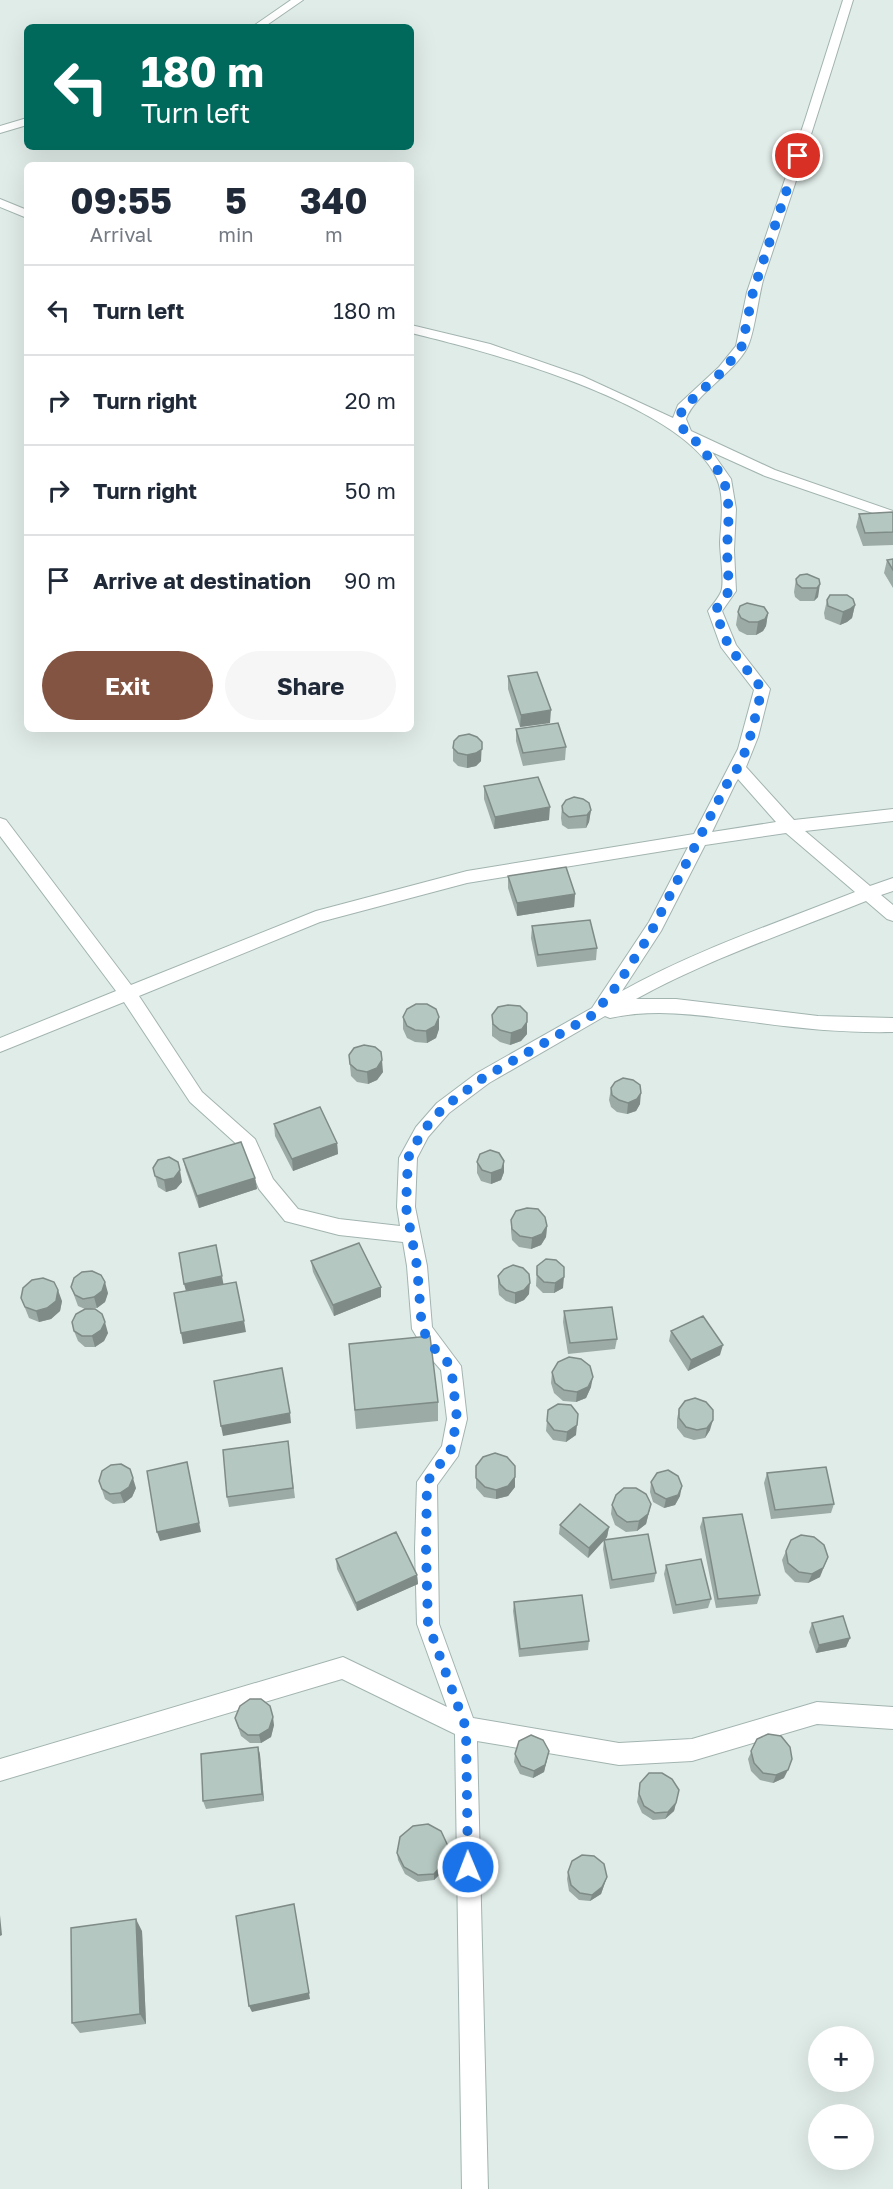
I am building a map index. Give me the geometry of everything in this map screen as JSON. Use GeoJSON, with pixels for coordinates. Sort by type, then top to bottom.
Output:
{"type":"FeatureCollection","features":[{"type":"Feature","properties":{"kind":"street"},"geometry":{"type":"LineString","coordinates":[[262,24],[298,0]]}},
{"type":"Feature","properties":{"kind":"street"},"geometry":{"type":"LineString","coordinates":[[848,0],[811,120],[753,292],[742,346],[724,370],[683,408],[679,419],[685,433],[770,473],[893,516]]}},
{"type":"Feature","properties":{"kind":"street"},"geometry":{"type":"LineString","coordinates":[[0,130],[24,122]]}},
{"type":"Feature","properties":{"kind":"street"},"geometry":{"type":"LineString","coordinates":[[0,203],[24,213]]}},
{"type":"Feature","properties":{"kind":"street"},"geometry":{"type":"LineString","coordinates":[[414,330],[485,347],[577,379],[666,419],[699,444],[724,479],[729,509],[727,550],[729,591],[715,611],[729,647],[762,689],[753,726],[738,769],[728,782],[649,936],[616,987],[593,1015]]}},
{"type":"Feature","properties":{"kind":"street"},"geometry":{"type":"LineString","coordinates":[[738,769],[790,827],[893,915]]}},
{"type":"Feature","properties":{"kind":"street"},"geometry":{"type":"LineString","coordinates":[[0,1045],[326,914],[467,877],[699,840],[893,815]]}},
{"type":"Feature","properties":{"kind":"street"},"geometry":{"type":"LineString","coordinates":[[0,824],[128,994],[196,1097],[249,1144],[266,1184],[292,1215],[339,1227],[411,1235]]}},
{"type":"Feature","properties":{"kind":"street"},"geometry":{"type":"LineString","coordinates":[[475,2189],[466,1728],[428,1624],[427,1482],[451,1449],[457,1419],[451,1366],[434,1348],[422,1329],[417,1266],[406,1207],[408,1158],[422,1132],[443,1108],[483,1078],[593,1015],[652,982],[893,884]]}},
{"type":"Feature","properties":{"kind":"street"},"geometry":{"type":"LineString","coordinates":[[593,1015],[619,1008],[695,1007],[856,1027],[893,1025]]}},
{"type":"Feature","properties":{"kind":"street"},"geometry":{"type":"LineString","coordinates":[[0,1770],[343,1668],[466,1728],[619,1754],[692,1750],[817,1713],[893,1718]]}},
{"type":"Feature","properties":{"kind":"building"},"geometry":{"type":"Polygon","coordinates":[[[893,512],[893,532],[865,533],[859,514],[893,512]]]}},
{"type":"Feature","properties":{"kind":"building"},"geometry":{"type":"Polygon","coordinates":[[[893,559],[893,570],[887,560],[893,559]]]}},
{"type":"Feature","properties":{"kind":"building"},"geometry":{"type":"Polygon","coordinates":[[[807,574],[819,579],[820,584],[817,588],[802,588],[797,584],[796,579],[800,575],[807,574]]]}},
{"type":"Feature","properties":{"kind":"building"},"geometry":{"type":"Polygon","coordinates":[[[830,595],[847,595],[853,599],[855,605],[843,612],[828,606],[827,600],[830,595]]]}},
{"type":"Feature","properties":{"kind":"building"},"geometry":{"type":"Polygon","coordinates":[[[747,603],[764,607],[768,613],[765,619],[749,622],[741,618],[738,612],[740,606],[747,603]]]}},
{"type":"Feature","properties":{"kind":"building"},"geometry":{"type":"Polygon","coordinates":[[[537,672],[551,710],[521,715],[508,676],[537,672]]]}},
{"type":"Feature","properties":{"kind":"building"},"geometry":{"type":"Polygon","coordinates":[[[558,723],[566,747],[523,753],[516,729],[558,723]]]}},
{"type":"Feature","properties":{"kind":"building"},"geometry":{"type":"Polygon","coordinates":[[[469,734],[482,742],[482,749],[467,755],[458,753],[453,748],[454,741],[459,736],[469,734]]]}},
{"type":"Feature","properties":{"kind":"building"},"geometry":{"type":"Polygon","coordinates":[[[538,777],[550,807],[495,817],[484,786],[538,777]]]}},
{"type":"Feature","properties":{"kind":"building"},"geometry":{"type":"Polygon","coordinates":[[[574,797],[589,803],[591,810],[587,815],[569,817],[563,812],[562,806],[566,800],[574,797]]]}},
{"type":"Feature","properties":{"kind":"building"},"geometry":{"type":"Polygon","coordinates":[[[566,867],[575,894],[517,903],[508,876],[566,867]]]}},
{"type":"Feature","properties":{"kind":"building"},"geometry":{"type":"Polygon","coordinates":[[[590,920],[597,948],[538,955],[532,926],[590,920]]]}},
{"type":"Feature","properties":{"kind":"building"},"geometry":{"type":"Polygon","coordinates":[[[416,1004],[427,1004],[436,1009],[439,1017],[435,1026],[426,1031],[415,1030],[407,1026],[403,1017],[407,1009],[416,1004]]]}},
{"type":"Feature","properties":{"kind":"building"},"geometry":{"type":"Polygon","coordinates":[[[520,1006],[527,1013],[527,1022],[522,1029],[511,1033],[500,1030],[493,1024],[492,1015],[498,1007],[520,1006]]]}},
{"type":"Feature","properties":{"kind":"building"},"geometry":{"type":"Polygon","coordinates":[[[364,1045],[375,1047],[381,1052],[382,1060],[377,1068],[367,1072],[357,1070],[350,1064],[349,1055],[354,1048],[364,1045]]]}},
{"type":"Feature","properties":{"kind":"building"},"geometry":{"type":"Polygon","coordinates":[[[623,1078],[633,1080],[640,1085],[641,1093],[637,1099],[628,1103],[612,1095],[611,1088],[615,1082],[623,1078]]]}},
{"type":"Feature","properties":{"kind":"building"},"geometry":{"type":"Polygon","coordinates":[[[320,1107],[337,1143],[292,1159],[274,1124],[320,1107]]]}},
{"type":"Feature","properties":{"kind":"building"},"geometry":{"type":"Polygon","coordinates":[[[241,1142],[255,1178],[197,1196],[183,1159],[241,1142]]]}},
{"type":"Feature","properties":{"kind":"building"},"geometry":{"type":"Polygon","coordinates":[[[490,1150],[499,1153],[504,1161],[502,1169],[491,1173],[482,1170],[477,1162],[480,1154],[490,1150]]]}},
{"type":"Feature","properties":{"kind":"building"},"geometry":{"type":"Polygon","coordinates":[[[169,1157],[178,1162],[180,1170],[174,1178],[164,1180],[155,1176],[153,1168],[158,1160],[169,1157]]]}},
{"type":"Feature","properties":{"kind":"building"},"geometry":{"type":"Polygon","coordinates":[[[527,1208],[538,1209],[545,1217],[547,1226],[542,1234],[532,1238],[520,1236],[512,1229],[511,1220],[516,1211],[527,1208]]]}},
{"type":"Feature","properties":{"kind":"building"},"geometry":{"type":"Polygon","coordinates":[[[359,1243],[381,1287],[333,1305],[311,1261],[359,1243]]]}},
{"type":"Feature","properties":{"kind":"building"},"geometry":{"type":"Polygon","coordinates":[[[216,1245],[222,1276],[184,1284],[179,1253],[216,1245]]]}},
{"type":"Feature","properties":{"kind":"building"},"geometry":{"type":"Polygon","coordinates":[[[546,1259],[556,1260],[564,1267],[564,1277],[555,1283],[544,1282],[537,1275],[537,1266],[546,1259]]]}},
{"type":"Feature","properties":{"kind":"building"},"geometry":{"type":"Polygon","coordinates":[[[513,1265],[523,1268],[529,1274],[530,1283],[524,1290],[515,1293],[506,1290],[500,1284],[498,1276],[504,1269],[513,1265]]]}},
{"type":"Feature","properties":{"kind":"building"},"geometry":{"type":"Polygon","coordinates":[[[92,1271],[101,1275],[105,1282],[102,1291],[94,1297],[83,1299],[75,1295],[71,1287],[74,1278],[82,1272],[92,1271]]]}},
{"type":"Feature","properties":{"kind":"building"},"geometry":{"type":"Polygon","coordinates":[[[43,1278],[54,1282],[58,1290],[56,1301],[47,1308],[36,1311],[25,1307],[21,1298],[23,1288],[32,1280],[43,1278]]]}},
{"type":"Feature","properties":{"kind":"building"},"geometry":{"type":"Polygon","coordinates":[[[236,1282],[244,1321],[181,1333],[174,1293],[236,1282]]]}},
{"type":"Feature","properties":{"kind":"building"},"geometry":{"type":"Polygon","coordinates":[[[612,1307],[617,1339],[570,1343],[564,1311],[612,1307]]]}},
{"type":"Feature","properties":{"kind":"building"},"geometry":{"type":"Polygon","coordinates":[[[85,1309],[95,1309],[102,1314],[105,1322],[101,1330],[92,1336],[82,1336],[74,1331],[72,1322],[76,1314],[85,1309]]]}},
{"type":"Feature","properties":{"kind":"building"},"geometry":{"type":"Polygon","coordinates":[[[703,1316],[723,1345],[691,1360],[671,1331],[703,1316]]]}},
{"type":"Feature","properties":{"kind":"building"},"geometry":{"type":"Polygon","coordinates":[[[430,1336],[438,1402],[355,1410],[349,1344],[430,1336]]]}},
{"type":"Feature","properties":{"kind":"building"},"geometry":{"type":"Polygon","coordinates":[[[569,1357],[581,1359],[590,1366],[593,1377],[588,1387],[577,1392],[564,1390],[555,1383],[552,1372],[558,1362],[569,1357]]]}},
{"type":"Feature","properties":{"kind":"building"},"geometry":{"type":"Polygon","coordinates":[[[282,1368],[290,1413],[221,1426],[214,1381],[282,1368]]]}},
{"type":"Feature","properties":{"kind":"building"},"geometry":{"type":"Polygon","coordinates":[[[695,1398],[706,1402],[713,1410],[713,1420],[707,1428],[697,1430],[686,1427],[679,1418],[679,1409],[685,1401],[695,1398]]]}},
{"type":"Feature","properties":{"kind":"building"},"geometry":{"type":"Polygon","coordinates":[[[558,1404],[571,1405],[578,1414],[577,1425],[567,1432],[554,1430],[547,1421],[548,1410],[558,1404]]]}},
{"type":"Feature","properties":{"kind":"building"},"geometry":{"type":"Polygon","coordinates":[[[288,1441],[293,1488],[227,1497],[223,1450],[288,1441]]]}},
{"type":"Feature","properties":{"kind":"building"},"geometry":{"type":"Polygon","coordinates":[[[495,1453],[507,1457],[515,1466],[515,1477],[508,1486],[496,1490],[485,1487],[476,1478],[476,1466],[483,1457],[495,1453]]]}},
{"type":"Feature","properties":{"kind":"building"},"geometry":{"type":"Polygon","coordinates":[[[187,1462],[199,1523],[157,1532],[147,1471],[187,1462]]]}},
{"type":"Feature","properties":{"kind":"building"},"geometry":{"type":"Polygon","coordinates":[[[121,1464],[130,1469],[133,1478],[129,1487],[120,1493],[110,1494],[102,1489],[99,1481],[102,1471],[111,1465],[121,1464]]]}},
{"type":"Feature","properties":{"kind":"building"},"geometry":{"type":"Polygon","coordinates":[[[826,1467],[834,1504],[775,1510],[767,1473],[826,1467]]]}},
{"type":"Feature","properties":{"kind":"building"},"geometry":{"type":"Polygon","coordinates":[[[668,1470],[678,1476],[682,1486],[678,1495],[666,1499],[655,1493],[651,1482],[657,1473],[668,1470]]]}},
{"type":"Feature","properties":{"kind":"building"},"geometry":{"type":"Polygon","coordinates":[[[624,1488],[636,1488],[646,1494],[651,1504],[648,1514],[639,1521],[627,1522],[617,1515],[612,1505],[616,1495],[624,1488]]]}},
{"type":"Feature","properties":{"kind":"building"},"geometry":{"type":"Polygon","coordinates":[[[580,1504],[609,1527],[589,1548],[560,1525],[580,1504]]]}},
{"type":"Feature","properties":{"kind":"building"},"geometry":{"type":"Polygon","coordinates":[[[742,1514],[760,1595],[718,1599],[703,1518],[742,1514]]]}},
{"type":"Feature","properties":{"kind":"building"},"geometry":{"type":"Polygon","coordinates":[[[396,1532],[417,1575],[356,1603],[336,1559],[396,1532]]]}},
{"type":"Feature","properties":{"kind":"building"},"geometry":{"type":"Polygon","coordinates":[[[648,1534],[656,1573],[612,1580],[604,1540],[648,1534]]]}},
{"type":"Feature","properties":{"kind":"building"},"geometry":{"type":"Polygon","coordinates":[[[801,1535],[814,1537],[824,1545],[828,1557],[823,1568],[812,1574],[799,1572],[788,1563],[786,1551],[791,1540],[801,1535]]]}},
{"type":"Feature","properties":{"kind":"building"},"geometry":{"type":"Polygon","coordinates":[[[701,1559],[711,1599],[676,1605],[666,1565],[701,1559]]]}},
{"type":"Feature","properties":{"kind":"building"},"geometry":{"type":"Polygon","coordinates":[[[582,1595],[589,1641],[520,1649],[514,1602],[582,1595]]]}},
{"type":"Feature","properties":{"kind":"building"},"geometry":{"type":"Polygon","coordinates":[[[843,1616],[850,1638],[819,1645],[812,1623],[843,1616]]]}},
{"type":"Feature","properties":{"kind":"building"},"geometry":{"type":"Polygon","coordinates":[[[250,1699],[261,1699],[270,1706],[273,1717],[269,1729],[259,1735],[248,1735],[239,1728],[235,1718],[240,1706],[250,1699]]]}},
{"type":"Feature","properties":{"kind":"building"},"geometry":{"type":"Polygon","coordinates":[[[768,1734],[781,1736],[790,1747],[792,1759],[788,1770],[776,1775],[763,1773],[754,1763],[751,1751],[757,1739],[768,1734]]]}},
{"type":"Feature","properties":{"kind":"building"},"geometry":{"type":"Polygon","coordinates":[[[531,1735],[543,1740],[549,1751],[545,1765],[534,1771],[521,1766],[515,1754],[519,1741],[531,1735]]]}},
{"type":"Feature","properties":{"kind":"building"},"geometry":{"type":"Polygon","coordinates":[[[258,1747],[262,1794],[203,1801],[201,1754],[258,1747]]]}},
{"type":"Feature","properties":{"kind":"building"},"geometry":{"type":"Polygon","coordinates":[[[649,1773],[662,1773],[672,1779],[679,1790],[676,1803],[668,1812],[655,1813],[644,1806],[639,1794],[640,1783],[649,1773]]]}},
{"type":"Feature","properties":{"kind":"building"},"geometry":{"type":"Polygon","coordinates":[[[428,1824],[441,1831],[448,1846],[445,1862],[434,1874],[418,1875],[404,1867],[397,1853],[400,1837],[413,1826],[428,1824]]]}},
{"type":"Feature","properties":{"kind":"building"},"geometry":{"type":"Polygon","coordinates":[[[582,1855],[594,1856],[604,1864],[607,1877],[602,1887],[592,1895],[580,1893],[571,1885],[568,1872],[572,1861],[582,1855]]]}},
{"type":"Feature","properties":{"kind":"building"},"geometry":{"type":"Polygon","coordinates":[[[294,1904],[309,1993],[249,2006],[236,1916],[294,1904]]]}},
{"type":"Feature","properties":{"kind":"building"},"geometry":{"type":"Polygon","coordinates":[[[136,1919],[140,2014],[72,2023],[71,1928],[136,1919]]]}},
{"type":"Feature","properties":{"kind":"route"},"geometry":{"type":"LineString","coordinates":[[468,1867],[466,1728],[428,1624],[426,1549],[427,1482],[451,1449],[457,1419],[451,1366],[434,1348],[422,1329],[417,1266],[406,1207],[408,1158],[422,1132],[443,1108],[483,1078],[593,1015],[616,987],[649,936],[728,782],[738,769],[753,726],[762,689],[729,647],[715,611],[729,591],[727,550],[729,509],[724,479],[699,444],[685,433],[679,419],[683,408],[724,370],[742,346],[753,292],[798,156]]}}]}
